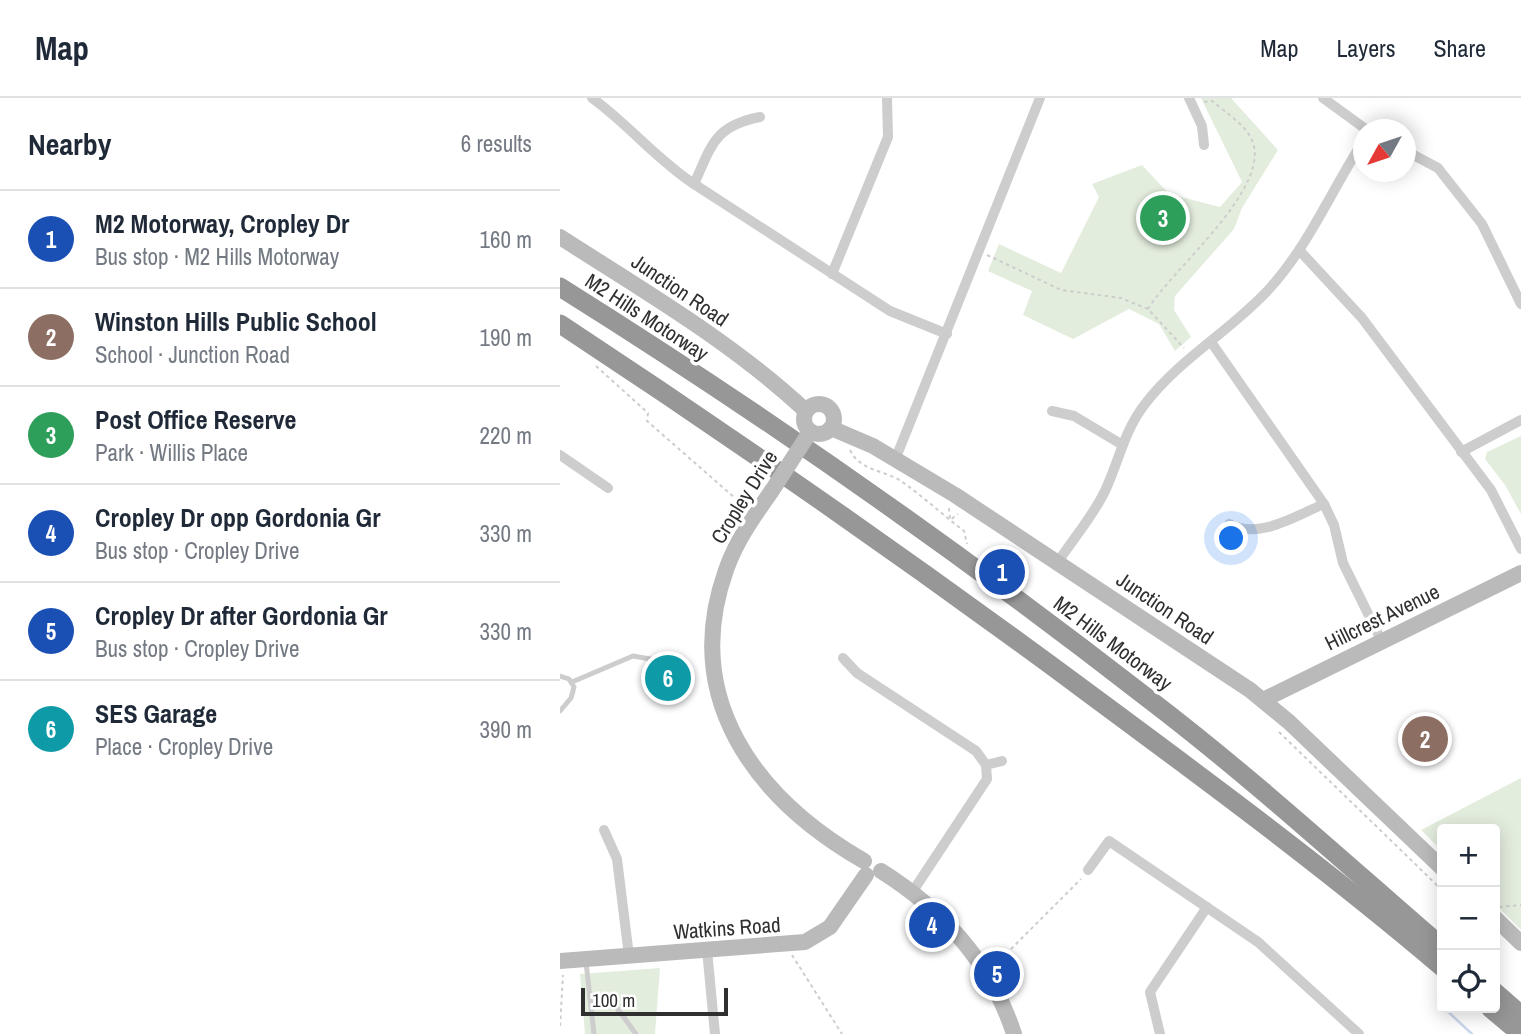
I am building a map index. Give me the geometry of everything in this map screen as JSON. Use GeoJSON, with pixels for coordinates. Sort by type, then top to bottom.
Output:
{"type":"FeatureCollection","features":[{"type":"Feature","properties":{"kind":"highway","name":"M2 Hills Motorway"},"geometry":{"type":"LineString","coordinates":[[560,287],[826,464],[1002,588],[1197,737],[1437,943]]}},
{"type":"Feature","properties":{"kind":"highway"},"geometry":{"type":"LineString","coordinates":[[560,324],[714,425],[946,588],[1305,854],[1437,963]]}},
{"type":"Feature","properties":{"kind":"highway"},"geometry":{"type":"LineString","coordinates":[[1500,996],[1521,1015]]}},
{"type":"Feature","properties":{"kind":"highway"},"geometry":{"type":"LineString","coordinates":[[1496,1013],[1521,1034]]}},
{"type":"Feature","properties":{"kind":"street"},"geometry":{"type":"LineString","coordinates":[[592,98],[611,111],[674,170],[694,184],[890,311],[947,334]]}},
{"type":"Feature","properties":{"kind":"street"},"geometry":{"type":"LineString","coordinates":[[832,274],[888,137],[887,98]]}},
{"type":"Feature","properties":{"kind":"street"},"geometry":{"type":"LineString","coordinates":[[895,460],[1040,98]]}},
{"type":"Feature","properties":{"kind":"street"},"geometry":{"type":"LineString","coordinates":[[1323,98],[1353,120]]}},
{"type":"Feature","properties":{"kind":"street"},"geometry":{"type":"LineString","coordinates":[[1191,102],[1202,127],[1204,145]]}},
{"type":"Feature","properties":{"kind":"street"},"geometry":{"type":"LineString","coordinates":[[694,184],[716,137],[737,121],[760,117]]}},
{"type":"Feature","properties":{"kind":"street"},"geometry":{"type":"LineString","coordinates":[[1058,562],[1102,497],[1121,444],[1152,395],[1264,295],[1300,251],[1353,156]]}},
{"type":"Feature","properties":{"kind":"street"},"geometry":{"type":"LineString","coordinates":[[1416,156],[1438,168],[1482,224],[1521,304]]}},
{"type":"Feature","properties":{"kind":"street","name":"Junction Road"},"geometry":{"type":"LineString","coordinates":[[560,236],[686,318],[771,378],[806,411]]}},
{"type":"Feature","properties":{"kind":"street"},"geometry":{"type":"LineString","coordinates":[[1300,251],[1362,318],[1499,503],[1521,549]]}},
{"type":"Feature","properties":{"kind":"street"},"geometry":{"type":"LineString","coordinates":[[1211,342],[1324,504],[1334,525],[1343,563],[1381,640]]}},
{"type":"Feature","properties":{"kind":"street"},"geometry":{"type":"LineString","coordinates":[[818,403],[828,406],[834,414],[831,428],[824,434],[810,432],[803,420],[806,411],[818,403]]}},
{"type":"Feature","properties":{"kind":"street"},"geometry":{"type":"LineString","coordinates":[[1052,411],[1074,416],[1121,444]]}},
{"type":"Feature","properties":{"kind":"street"},"geometry":{"type":"LineString","coordinates":[[1461,452],[1521,420]]}},
{"type":"Feature","properties":{"kind":"street","name":"Junction Road"},"geometry":{"type":"LineString","coordinates":[[831,428],[849,435],[955,495],[1263,700],[1437,863]]}},
{"type":"Feature","properties":{"kind":"street","name":"Cropley Drive"},"geometry":{"type":"LineString","coordinates":[[810,432],[744,532],[719,590],[712,647],[719,698],[741,750],[762,781],[794,811],[871,869],[913,891],[973,953],[997,992],[1014,1034]]}},
{"type":"Feature","properties":{"kind":"street"},"geometry":{"type":"LineString","coordinates":[[560,455],[608,488]]}},
{"type":"Feature","properties":{"kind":"street"},"geometry":{"type":"LineString","coordinates":[[1229,524],[1242,530],[1256,531],[1324,504]]}},
{"type":"Feature","properties":{"kind":"street","name":"Hillcrest Avenue"},"geometry":{"type":"LineString","coordinates":[[1263,700],[1521,573]]}},
{"type":"Feature","properties":{"kind":"street"},"geometry":{"type":"LineString","coordinates":[[843,657],[858,673],[976,751],[986,765],[987,779],[913,891]]}},
{"type":"Feature","properties":{"kind":"street"},"geometry":{"type":"LineString","coordinates":[[986,765],[1002,761]]}},
{"type":"Feature","properties":{"kind":"street"},"geometry":{"type":"LineString","coordinates":[[604,830],[617,859],[629,956]]}},
{"type":"Feature","properties":{"kind":"street"},"geometry":{"type":"LineString","coordinates":[[1088,870],[1109,841],[1207,906],[1286,965],[1359,1034]]}},
{"type":"Feature","properties":{"kind":"street","name":"Watkins Road"},"geometry":{"type":"LineString","coordinates":[[561,968],[586,959],[789,944],[810,940],[830,927],[871,869]]}},
{"type":"Feature","properties":{"kind":"street"},"geometry":{"type":"LineString","coordinates":[[1160,1034],[1150,992],[1207,906]]}},
{"type":"Feature","properties":{"kind":"street"},"geometry":{"type":"LineString","coordinates":[[1500,923],[1521,943]]}},
{"type":"Feature","properties":{"kind":"street"},"geometry":{"type":"LineString","coordinates":[[706,950],[715,1034]]}},
{"type":"Feature","properties":{"kind":"lane"},"geometry":{"type":"LineString","coordinates":[[560,676],[572,682],[633,656],[656,660]]}},
{"type":"Feature","properties":{"kind":"lane"},"geometry":{"type":"LineString","coordinates":[[560,711],[574,692],[572,682]]}},
{"type":"Feature","properties":{"kind":"lane"},"geometry":{"type":"LineString","coordinates":[[586,959],[594,1034]]}},
{"type":"Feature","properties":{"kind":"lane"},"geometry":{"type":"LineString","coordinates":[[591,996],[609,997],[636,1034]]}},
{"type":"Feature","properties":{"kind":"path"},"geometry":{"type":"LineString","coordinates":[[1148,309],[1240,197],[1255,166],[1255,146],[1247,132],[1212,101],[1191,102]]}},
{"type":"Feature","properties":{"kind":"path"},"geometry":{"type":"LineString","coordinates":[[991,256],[1061,290],[1121,298],[1148,309],[1183,347]]}},
{"type":"Feature","properties":{"kind":"path"},"geometry":{"type":"LineString","coordinates":[[588,361],[648,413],[647,421],[745,506]]}},
{"type":"Feature","properties":{"kind":"path"},"geometry":{"type":"LineString","coordinates":[[849,435],[850,451],[856,460],[903,483],[964,531],[967,546]]}},
{"type":"Feature","properties":{"kind":"path"},"geometry":{"type":"LineString","coordinates":[[950,520],[949,504],[955,495]]}},
{"type":"Feature","properties":{"kind":"path"},"geometry":{"type":"LineString","coordinates":[[741,500],[748,499]]}},
{"type":"Feature","properties":{"kind":"path"},"geometry":{"type":"LineString","coordinates":[[950,520],[963,513]]}},
{"type":"Feature","properties":{"kind":"path"},"geometry":{"type":"LineString","coordinates":[[1278,730],[1439,887]]}},
{"type":"Feature","properties":{"kind":"path"},"geometry":{"type":"LineString","coordinates":[[995,964],[1088,870]]}},
{"type":"Feature","properties":{"kind":"path"},"geometry":{"type":"LineString","coordinates":[[1500,907],[1521,905]]}},
{"type":"Feature","properties":{"kind":"path"},"geometry":{"type":"LineString","coordinates":[[789,944],[793,961],[842,1034]]}},
{"type":"Feature","properties":{"kind":"path"},"geometry":{"type":"LineString","coordinates":[[560,1027],[561,968]]}},
{"type":"Feature","properties":{"kind":"green space"},"geometry":{"type":"Polygon","coordinates":[[[1201,98],[1231,98],[1278,150],[1242,208],[1234,229],[1175,296],[1174,310],[1191,337],[1175,351],[1159,324],[1129,309],[1073,339],[1023,315],[1032,291],[988,271],[999,244],[1061,273],[1099,197],[1092,184],[1142,165],[1169,194],[1220,207],[1242,182],[1201,98]]]}},
{"type":"Feature","properties":{"kind":"green space"},"geometry":{"type":"Polygon","coordinates":[[[1521,436],[1521,514],[1505,485],[1485,459],[1487,452],[1521,436]]]}},
{"type":"Feature","properties":{"kind":"green space"},"geometry":{"type":"Polygon","coordinates":[[[1521,778],[1521,930],[1500,909],[1500,824],[1437,824],[1437,846],[1421,830],[1521,778]]]}},
{"type":"Feature","properties":{"kind":"green space"},"geometry":{"type":"Polygon","coordinates":[[[660,968],[655,1034],[585,1034],[580,974],[660,968]]]}},
{"type":"Feature","properties":{"kind":"waterway"},"geometry":{"type":"LineString","coordinates":[[1449,1013],[1472,1034]]}},
{"type":"Feature","properties":{"kind":"place","name":"Post Office Reserve"},"geometry":{"type":"Point","coordinates":[1163,218]}},
{"type":"Feature","properties":{"kind":"place","name":"M2 Motorway, Cropley Dr"},"geometry":{"type":"Point","coordinates":[1002,572]}},
{"type":"Feature","properties":{"kind":"place","name":"SES Garage"},"geometry":{"type":"Point","coordinates":[668,678]}},
{"type":"Feature","properties":{"kind":"place","name":"Winston Hills Public School"},"geometry":{"type":"Point","coordinates":[1425,739]}},
{"type":"Feature","properties":{"kind":"place","name":"Cropley Dr opp Gordonia Gr"},"geometry":{"type":"Point","coordinates":[932,925]}},
{"type":"Feature","properties":{"kind":"place","name":"Cropley Dr after Gordonia Gr"},"geometry":{"type":"Point","coordinates":[997,974]}}]}
